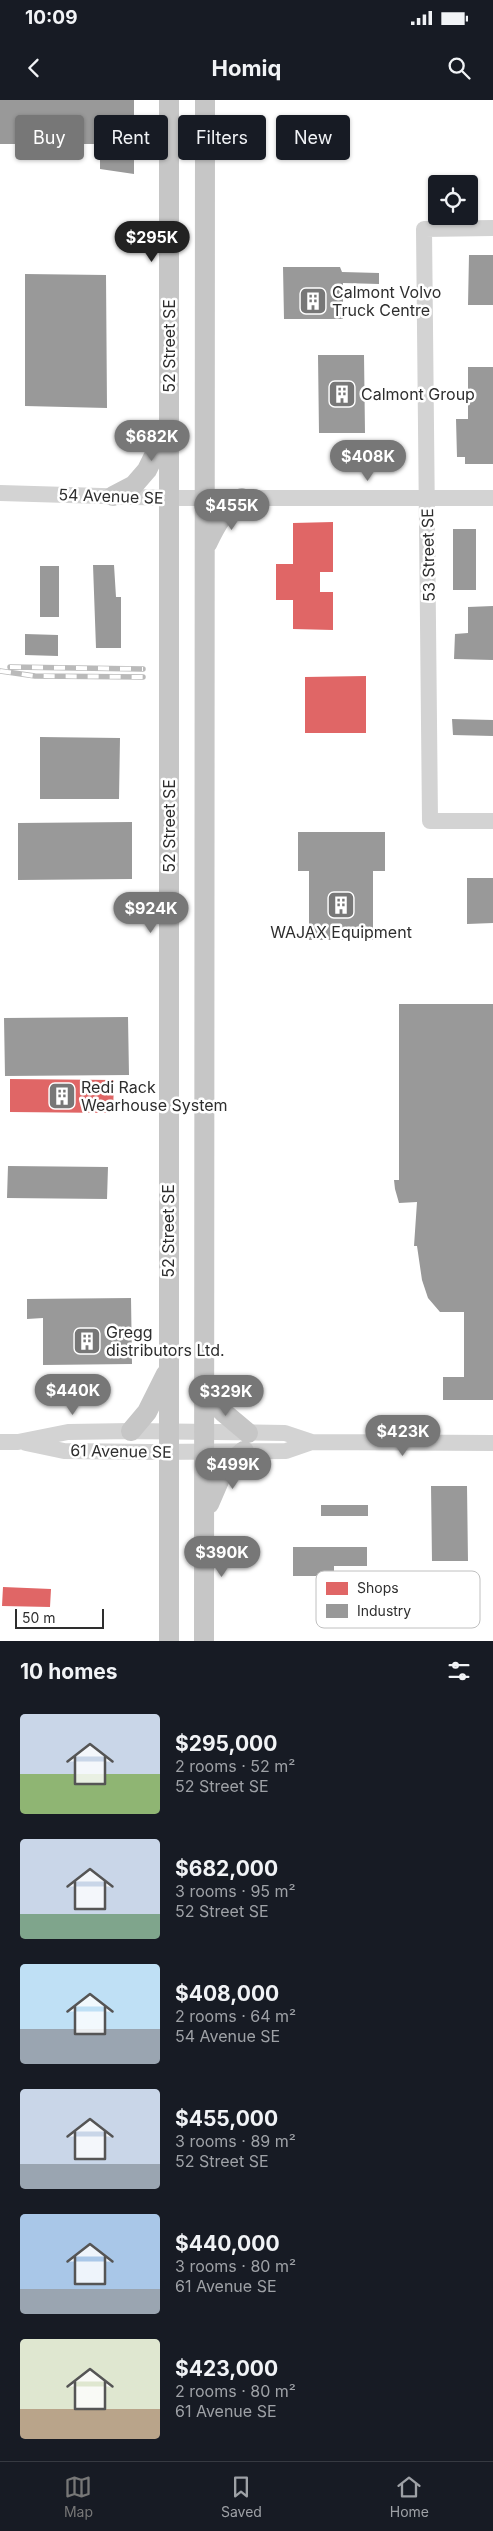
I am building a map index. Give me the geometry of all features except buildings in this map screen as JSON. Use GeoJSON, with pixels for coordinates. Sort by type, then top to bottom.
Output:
{"type":"FeatureCollection","features":[{"type":"Feature","properties":{"kind":"main road","name":"52 Street SE"},"geometry":{"type":"LineString","coordinates":[[169,100],[169,1641]]}},
{"type":"Feature","properties":{"kind":"main road"},"geometry":{"type":"LineString","coordinates":[[204,1641],[205,100]]}},
{"type":"Feature","properties":{"kind":"main road"},"geometry":{"type":"LineString","coordinates":[[112,496],[134,485],[147,470],[169,425]]}},
{"type":"Feature","properties":{"kind":"main road"},"geometry":{"type":"LineString","coordinates":[[204,550],[218,519],[226,509],[242,498]]}},
{"type":"Feature","properties":{"kind":"main road"},"geometry":{"type":"LineString","coordinates":[[131,1431],[147,1412],[168,1370]]}},
{"type":"Feature","properties":{"kind":"main road"},"geometry":{"type":"LineString","coordinates":[[204,1393],[223,1412],[246,1442],[225,1467],[204,1515]]}},
{"type":"Feature","properties":{"kind":"street","name":"53 Street SE"},"geometry":{"type":"LineString","coordinates":[[493,228],[424,228],[430,821],[493,822]]}},
{"type":"Feature","properties":{"kind":"street","name":"54 Avenue SE"},"geometry":{"type":"LineString","coordinates":[[0,493],[169,498],[493,498]]}},
{"type":"Feature","properties":{"kind":"street","name":"61 Avenue SE"},"geometry":{"type":"LineString","coordinates":[[18,1442],[68,1432],[131,1431],[169,1432],[204,1442],[246,1442],[286,1452],[312,1442],[493,1443]]}},
{"type":"Feature","properties":{"kind":"street","name":"61 Avenue SE"},"geometry":{"type":"LineString","coordinates":[[0,1442],[18,1442],[64,1451],[169,1452],[204,1442]]}},
{"type":"Feature","properties":{"kind":"railway"},"geometry":{"type":"LineString","coordinates":[[10,667],[143,669]]}},
{"type":"Feature","properties":{"kind":"railway"},"geometry":{"type":"LineString","coordinates":[[0,671],[35,676],[143,677]]}},
{"type":"Feature","properties":{"kind":"place","name":"Calmont Volvo Truck Centre"},"geometry":{"type":"Point","coordinates":[313,301]}},
{"type":"Feature","properties":{"kind":"place","name":"Calmont Group"},"geometry":{"type":"Point","coordinates":[342,394]}},
{"type":"Feature","properties":{"kind":"place","name":"WAJAX Equipment"},"geometry":{"type":"Point","coordinates":[341,905]}},
{"type":"Feature","properties":{"kind":"place","name":"Redi Rack Wearhouse System"},"geometry":{"type":"Point","coordinates":[62,1096]}},
{"type":"Feature","properties":{"kind":"place","name":"Gregg distributors Ltd."},"geometry":{"type":"Point","coordinates":[87,1341]}}]}
